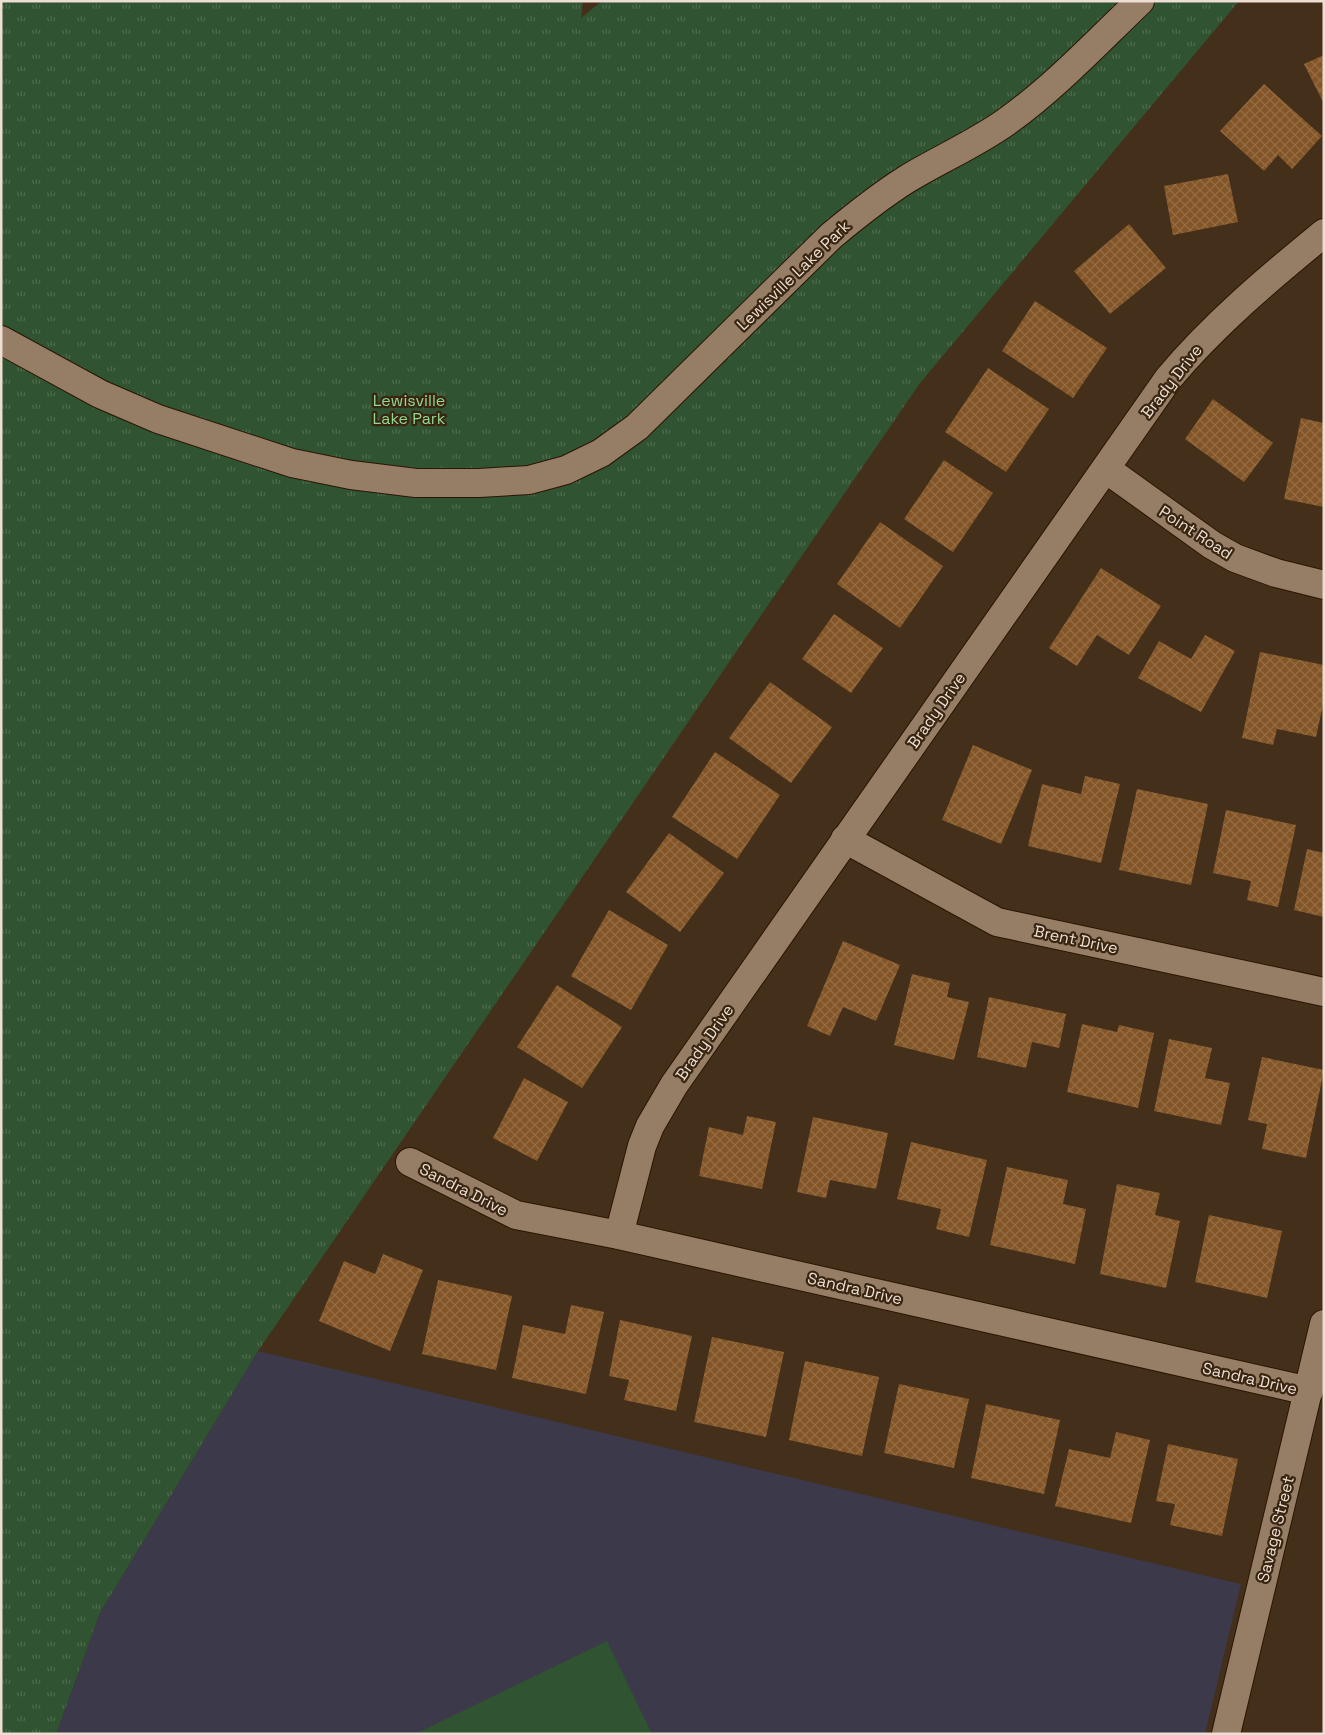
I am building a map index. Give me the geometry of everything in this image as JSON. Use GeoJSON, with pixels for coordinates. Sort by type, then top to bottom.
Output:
{"type":"FeatureCollection","features":[{"type":"Feature","properties":{"kind":"street","name":"Lewisville Lake Park"},"geometry":{"type":"LineString","coordinates":[[1,340],[100,394],[158,419],[292,463],[351,475],[416,483],[479,484],[529,480],[566,470],[601,452],[637,427],[831,236],[864,208],[907,179],[966,147],[1007,121],[1059,78],[1140,1]]}},
{"type":"Feature","properties":{"kind":"street","name":"Brady Drive"},"geometry":{"type":"LineString","coordinates":[[619,1235],[642,1146],[650,1126],[674,1085],[1168,379],[1185,358],[1229,315],[1324,233]]}},
{"type":"Feature","properties":{"kind":"street","name":"Point Road"},"geometry":{"type":"LineString","coordinates":[[1106,469],[1212,545],[1235,558],[1276,573],[1324,585]]}},
{"type":"Feature","properties":{"kind":"street","name":"Brent Drive"},"geometry":{"type":"LineString","coordinates":[[845,839],[997,922],[1324,992]]}},
{"type":"Feature","properties":{"kind":"street","name":"Sandra Drive"},"geometry":{"type":"LineString","coordinates":[[410,1162],[516,1215],[619,1235],[1308,1391]]}},
{"type":"Feature","properties":{"kind":"street","name":"Savage Street"},"geometry":{"type":"LineString","coordinates":[[1226,1734],[1324,1324]]}},
{"type":"Feature","properties":{"kind":"shaded area"},"geometry":{"type":"Polygon","coordinates":[[[258,1351],[1241,1584],[1205,1734],[56,1734],[100,1613],[258,1351]]]}},
{"type":"Feature","properties":{"kind":"green space","name":"Lewisville Lake Park"},"geometry":{"type":"Polygon","coordinates":[[[1,1],[583,1],[581,18],[602,1],[1239,1],[920,383],[258,1351],[100,1613],[56,1734],[1,1734],[1,1]]]}},
{"type":"Feature","properties":{"kind":"green space"},"geometry":{"type":"Polygon","coordinates":[[[607,1641],[652,1734],[415,1734],[607,1641]]]}},
{"type":"Feature","properties":{"kind":"building"},"geometry":{"type":"Polygon","coordinates":[[[1324,55],[1324,104],[1304,64],[1324,55]]]}},
{"type":"Feature","properties":{"kind":"building"},"geometry":{"type":"Polygon","coordinates":[[[1264,84],[1322,136],[1292,169],[1278,155],[1264,171],[1220,131],[1264,84]]]}},
{"type":"Feature","properties":{"kind":"building"},"geometry":{"type":"Polygon","coordinates":[[[1228,174],[1238,222],[1173,235],[1164,186],[1228,174]]]}},
{"type":"Feature","properties":{"kind":"building"},"geometry":{"type":"Polygon","coordinates":[[[1129,224],[1166,268],[1110,314],[1074,271],[1129,224]]]}},
{"type":"Feature","properties":{"kind":"building"},"geometry":{"type":"Polygon","coordinates":[[[1035,301],[1107,348],[1073,398],[1002,351],[1035,301]]]}},
{"type":"Feature","properties":{"kind":"building"},"geometry":{"type":"Polygon","coordinates":[[[988,368],[1049,409],[1006,472],[945,432],[988,368]]]}},
{"type":"Feature","properties":{"kind":"building"},"geometry":{"type":"Polygon","coordinates":[[[1213,399],[1273,443],[1244,482],[1185,439],[1213,399]]]}},
{"type":"Feature","properties":{"kind":"building"},"geometry":{"type":"Polygon","coordinates":[[[1301,418],[1324,423],[1324,507],[1284,499],[1301,418]]]}},
{"type":"Feature","properties":{"kind":"building"},"geometry":{"type":"Polygon","coordinates":[[[944,460],[993,493],[953,552],[904,519],[944,460]]]}},
{"type":"Feature","properties":{"kind":"building"},"geometry":{"type":"Polygon","coordinates":[[[880,522],[943,566],[900,628],[837,584],[880,522]]]}},
{"type":"Feature","properties":{"kind":"building"},"geometry":{"type":"Polygon","coordinates":[[[1101,568],[1161,606],[1129,655],[1097,635],[1077,666],[1049,648],[1101,568]]]}},
{"type":"Feature","properties":{"kind":"building"},"geometry":{"type":"Polygon","coordinates":[[[834,614],[883,648],[851,693],[802,659],[834,614]]]}},
{"type":"Feature","properties":{"kind":"building"},"geometry":{"type":"Polygon","coordinates":[[[1205,635],[1235,651],[1201,712],[1138,678],[1159,641],[1191,659],[1205,635]]]}},
{"type":"Feature","properties":{"kind":"building"},"geometry":{"type":"Polygon","coordinates":[[[1260,652],[1324,665],[1324,700],[1316,737],[1277,729],[1273,745],[1242,738],[1260,652]]]}},
{"type":"Feature","properties":{"kind":"building"},"geometry":{"type":"Polygon","coordinates":[[[770,682],[832,727],[791,783],[729,738],[770,682]]]}},
{"type":"Feature","properties":{"kind":"building"},"geometry":{"type":"Polygon","coordinates":[[[973,745],[1032,770],[1001,844],[942,820],[973,745]]]}},
{"type":"Feature","properties":{"kind":"building"},"geometry":{"type":"Polygon","coordinates":[[[715,752],[780,795],[737,859],[672,817],[715,752]]]}},
{"type":"Feature","properties":{"kind":"building"},"geometry":{"type":"Polygon","coordinates":[[[1085,776],[1120,784],[1101,863],[1028,846],[1042,784],[1081,794],[1085,776]]]}},
{"type":"Feature","properties":{"kind":"building"},"geometry":{"type":"Polygon","coordinates":[[[1137,789],[1208,804],[1191,885],[1119,870],[1137,789]]]}},
{"type":"Feature","properties":{"kind":"building"},"geometry":{"type":"Polygon","coordinates":[[[1226,810],[1296,825],[1278,907],[1247,900],[1251,881],[1213,873],[1226,810]]]}},
{"type":"Feature","properties":{"kind":"building"},"geometry":{"type":"Polygon","coordinates":[[[669,833],[724,873],[680,932],[626,892],[669,833]]]}},
{"type":"Feature","properties":{"kind":"building"},"geometry":{"type":"Polygon","coordinates":[[[1307,849],[1324,853],[1324,917],[1294,910],[1307,849]]]}},
{"type":"Feature","properties":{"kind":"building"},"geometry":{"type":"Polygon","coordinates":[[[609,910],[668,945],[631,1010],[571,976],[609,910]]]}},
{"type":"Feature","properties":{"kind":"building"},"geometry":{"type":"Polygon","coordinates":[[[843,941],[900,965],[876,1021],[843,1007],[830,1036],[807,1026],[843,941]]]}},
{"type":"Feature","properties":{"kind":"building"},"geometry":{"type":"Polygon","coordinates":[[[912,974],[950,983],[947,997],[969,1002],[954,1060],[894,1045],[912,974]]]}},
{"type":"Feature","properties":{"kind":"building"},"geometry":{"type":"Polygon","coordinates":[[[557,985],[622,1027],[582,1088],[517,1047],[557,985]]]}},
{"type":"Feature","properties":{"kind":"building"},"geometry":{"type":"Polygon","coordinates":[[[989,997],[1066,1014],[1059,1048],[1032,1042],[1026,1068],[977,1057],[989,997]]]}},
{"type":"Feature","properties":{"kind":"building"},"geometry":{"type":"Polygon","coordinates":[[[1082,1024],[1117,1032],[1119,1025],[1154,1033],[1138,1108],[1067,1092],[1082,1024]]]}},
{"type":"Feature","properties":{"kind":"building"},"geometry":{"type":"Polygon","coordinates":[[[1169,1039],[1212,1048],[1205,1078],[1230,1083],[1221,1125],[1154,1111],[1169,1039]]]}},
{"type":"Feature","properties":{"kind":"building"},"geometry":{"type":"Polygon","coordinates":[[[1262,1057],[1324,1070],[1306,1158],[1262,1149],[1267,1124],[1248,1120],[1262,1057]]]}},
{"type":"Feature","properties":{"kind":"building"},"geometry":{"type":"Polygon","coordinates":[[[524,1078],[568,1102],[537,1161],[493,1138],[524,1078]]]}},
{"type":"Feature","properties":{"kind":"building"},"geometry":{"type":"Polygon","coordinates":[[[747,1116],[776,1122],[762,1189],[699,1176],[709,1127],[743,1135],[747,1116]]]}},
{"type":"Feature","properties":{"kind":"building"},"geometry":{"type":"Polygon","coordinates":[[[813,1117],[888,1133],[876,1189],[830,1180],[826,1198],[797,1192],[813,1117]]]}},
{"type":"Feature","properties":{"kind":"building"},"geometry":{"type":"Polygon","coordinates":[[[911,1142],[987,1160],[969,1237],[936,1229],[941,1209],[897,1199],[911,1142]]]}},
{"type":"Feature","properties":{"kind":"building"},"geometry":{"type":"Polygon","coordinates":[[[1007,1167],[1068,1180],[1063,1204],[1086,1209],[1075,1264],[990,1245],[1007,1167]]]}},
{"type":"Feature","properties":{"kind":"building"},"geometry":{"type":"Polygon","coordinates":[[[1117,1184],[1160,1193],[1155,1215],[1180,1221],[1166,1288],[1100,1274],[1117,1184]]]}},
{"type":"Feature","properties":{"kind":"building"},"geometry":{"type":"Polygon","coordinates":[[[1209,1215],[1282,1231],[1267,1298],[1195,1282],[1209,1215]]]}},
{"type":"Feature","properties":{"kind":"building"},"geometry":{"type":"Polygon","coordinates":[[[383,1254],[423,1270],[390,1351],[319,1321],[344,1261],[375,1274],[383,1254]]]}},
{"type":"Feature","properties":{"kind":"building"},"geometry":{"type":"Polygon","coordinates":[[[438,1280],[512,1296],[496,1370],[422,1354],[438,1280]]]}},
{"type":"Feature","properties":{"kind":"building"},"geometry":{"type":"Polygon","coordinates":[[[571,1305],[604,1312],[586,1394],[512,1378],[523,1325],[565,1334],[571,1305]]]}},
{"type":"Feature","properties":{"kind":"building"},"geometry":{"type":"Polygon","coordinates":[[[620,1320],[692,1336],[676,1411],[624,1400],[629,1380],[609,1376],[620,1320]]]}},
{"type":"Feature","properties":{"kind":"building"},"geometry":{"type":"Polygon","coordinates":[[[712,1337],[784,1352],[766,1437],[694,1422],[712,1337]]]}},
{"type":"Feature","properties":{"kind":"building"},"geometry":{"type":"Polygon","coordinates":[[[805,1361],[879,1377],[862,1456],[789,1440],[805,1361]]]}},
{"type":"Feature","properties":{"kind":"building"},"geometry":{"type":"Polygon","coordinates":[[[899,1384],[969,1399],[954,1468],[884,1453],[899,1384]]]}},
{"type":"Feature","properties":{"kind":"building"},"geometry":{"type":"Polygon","coordinates":[[[986,1404],[1060,1420],[1044,1494],[971,1478],[986,1404]]]}},
{"type":"Feature","properties":{"kind":"building"},"geometry":{"type":"Polygon","coordinates":[[[1116,1432],[1150,1440],[1131,1523],[1055,1506],[1069,1449],[1110,1458],[1116,1432]]]}},
{"type":"Feature","properties":{"kind":"building"},"geometry":{"type":"Polygon","coordinates":[[[1168,1444],[1238,1459],[1222,1536],[1170,1525],[1175,1504],[1156,1501],[1168,1444]]]}}]}
